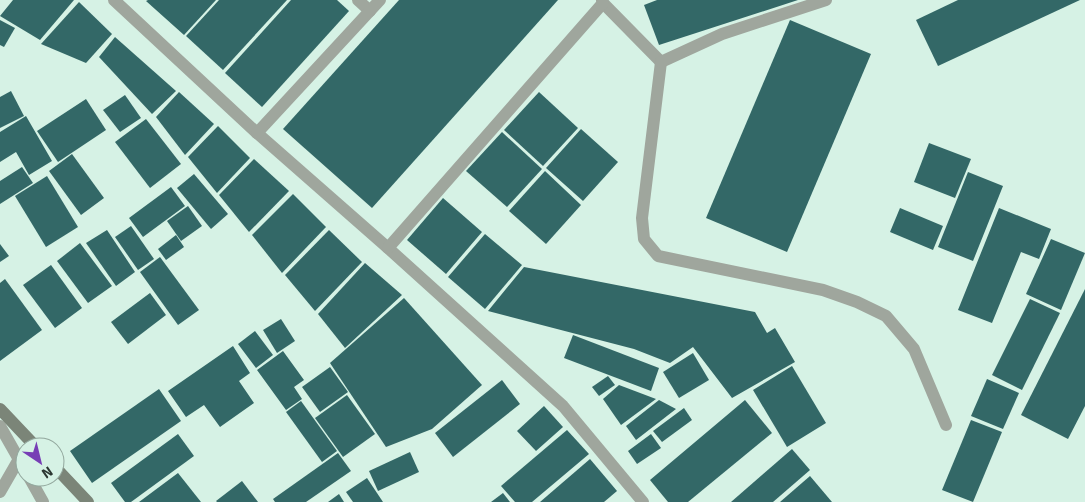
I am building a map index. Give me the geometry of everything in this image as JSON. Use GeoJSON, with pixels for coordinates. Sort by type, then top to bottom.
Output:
{"type":"FeatureCollection","features":[{"type":"Feature","properties":{"kind":"main road"},"geometry":{"type":"LineString","coordinates":[[0,409],[27,437]]}},
{"type":"Feature","properties":{"kind":"main road"},"geometry":{"type":"LineString","coordinates":[[65,478],[88,502]]}},
{"type":"Feature","properties":{"kind":"street"},"geometry":{"type":"LineString","coordinates":[[114,0],[257,133],[388,248],[562,406],[643,502]]}},
{"type":"Feature","properties":{"kind":"street"},"geometry":{"type":"LineString","coordinates":[[358,0],[370,11]]}},
{"type":"Feature","properties":{"kind":"street"},"geometry":{"type":"LineString","coordinates":[[257,133],[380,0]]}},
{"type":"Feature","properties":{"kind":"street"},"geometry":{"type":"LineString","coordinates":[[661,62],[722,34],[826,0]]}},
{"type":"Feature","properties":{"kind":"street"},"geometry":{"type":"LineString","coordinates":[[388,248],[603,2],[661,62]]}},
{"type":"Feature","properties":{"kind":"street"},"geometry":{"type":"LineString","coordinates":[[661,62],[642,218],[644,239],[658,256],[823,290],[857,302],[886,316],[914,348],[946,425]]}},
{"type":"Feature","properties":{"kind":"street"},"geometry":{"type":"LineString","coordinates":[[0,426],[15,453]]}},
{"type":"Feature","properties":{"kind":"street"},"geometry":{"type":"LineString","coordinates":[[0,492],[15,474]]}},
{"type":"Feature","properties":{"kind":"street"},"geometry":{"type":"LineString","coordinates":[[35,487],[43,502]]}},
{"type":"Feature","properties":{"kind":"building"},"geometry":{"type":"Polygon","coordinates":[[[13,0],[74,0],[40,40],[0,16],[13,0]]]}},
{"type":"Feature","properties":{"kind":"building"},"geometry":{"type":"Polygon","coordinates":[[[216,0],[184,35],[146,1],[216,0]]]}},
{"type":"Feature","properties":{"kind":"building"},"geometry":{"type":"Polygon","coordinates":[[[219,0],[287,0],[223,70],[186,36],[219,0]]]}},
{"type":"Feature","properties":{"kind":"building"},"geometry":{"type":"Polygon","coordinates":[[[291,0],[337,0],[349,11],[262,107],[225,73],[291,0]]]}},
{"type":"Feature","properties":{"kind":"building"},"geometry":{"type":"Polygon","coordinates":[[[399,0],[558,0],[372,208],[283,129],[399,0]]]}},
{"type":"Feature","properties":{"kind":"building"},"geometry":{"type":"Polygon","coordinates":[[[657,0],[798,0],[659,45],[644,5],[657,0]]]}},
{"type":"Feature","properties":{"kind":"building"},"geometry":{"type":"Polygon","coordinates":[[[958,0],[1080,0],[938,66],[916,20],[958,0]]]}},
{"type":"Feature","properties":{"kind":"building"},"geometry":{"type":"Polygon","coordinates":[[[79,2],[112,34],[86,63],[41,44],[79,2]]]}},
{"type":"Feature","properties":{"kind":"building"},"geometry":{"type":"Polygon","coordinates":[[[0,20],[15,28],[4,47],[0,45],[0,20]]]}},
{"type":"Feature","properties":{"kind":"building"},"geometry":{"type":"Polygon","coordinates":[[[790,20],[871,54],[787,252],[706,218],[790,20]]]}},
{"type":"Feature","properties":{"kind":"building"},"geometry":{"type":"Polygon","coordinates":[[[115,37],[176,91],[152,114],[99,57],[115,37]]]}},
{"type":"Feature","properties":{"kind":"building"},"geometry":{"type":"Polygon","coordinates":[[[11,91],[24,116],[0,128],[0,97],[11,91]]]}},
{"type":"Feature","properties":{"kind":"building"},"geometry":{"type":"Polygon","coordinates":[[[179,92],[214,124],[185,155],[156,117],[179,92]]]}},
{"type":"Feature","properties":{"kind":"building"},"geometry":{"type":"Polygon","coordinates":[[[539,92],[578,128],[543,166],[504,130],[539,92]]]}},
{"type":"Feature","properties":{"kind":"building"},"geometry":{"type":"Polygon","coordinates":[[[125,95],[141,118],[120,132],[103,110],[125,95]]]}},
{"type":"Feature","properties":{"kind":"building"},"geometry":{"type":"Polygon","coordinates":[[[86,99],[106,130],[58,162],[37,131],[86,99]]]}},
{"type":"Feature","properties":{"kind":"building"},"geometry":{"type":"Polygon","coordinates":[[[26,116],[52,161],[29,175],[16,152],[0,162],[0,132],[26,116]]]}},
{"type":"Feature","properties":{"kind":"building"},"geometry":{"type":"Polygon","coordinates":[[[146,119],[181,164],[150,188],[115,142],[146,119]]]}},
{"type":"Feature","properties":{"kind":"building"},"geometry":{"type":"Polygon","coordinates":[[[218,126],[250,158],[217,193],[188,157],[218,126]]]}},
{"type":"Feature","properties":{"kind":"building"},"geometry":{"type":"Polygon","coordinates":[[[581,129],[618,162],[583,201],[546,168],[581,129]]]}},
{"type":"Feature","properties":{"kind":"building"},"geometry":{"type":"Polygon","coordinates":[[[502,132],[542,169],[507,207],[466,171],[502,132]]]}},
{"type":"Feature","properties":{"kind":"building"},"geometry":{"type":"Polygon","coordinates":[[[929,143],[971,159],[955,198],[914,182],[929,143]]]}},
{"type":"Feature","properties":{"kind":"building"},"geometry":{"type":"Polygon","coordinates":[[[72,154],[104,198],[81,215],[49,171],[72,154]]]}},
{"type":"Feature","properties":{"kind":"building"},"geometry":{"type":"Polygon","coordinates":[[[254,159],[289,191],[249,232],[219,195],[254,159]]]}},
{"type":"Feature","properties":{"kind":"building"},"geometry":{"type":"Polygon","coordinates":[[[22,167],[33,183],[0,204],[0,181],[22,167]]]}},
{"type":"Feature","properties":{"kind":"building"},"geometry":{"type":"Polygon","coordinates":[[[545,171],[581,205],[546,244],[509,211],[545,171]]]}},
{"type":"Feature","properties":{"kind":"building"},"geometry":{"type":"Polygon","coordinates":[[[968,172],[1003,186],[973,261],[938,247],[968,172]]]}},
{"type":"Feature","properties":{"kind":"building"},"geometry":{"type":"Polygon","coordinates":[[[194,174],[228,214],[211,229],[177,188],[194,174]]]}},
{"type":"Feature","properties":{"kind":"building"},"geometry":{"type":"Polygon","coordinates":[[[47,176],[78,227],[46,247],[15,196],[47,176]]]}},
{"type":"Feature","properties":{"kind":"building"},"geometry":{"type":"Polygon","coordinates":[[[171,187],[185,206],[143,237],[129,218],[171,187]]]}},
{"type":"Feature","properties":{"kind":"building"},"geometry":{"type":"Polygon","coordinates":[[[293,194],[326,227],[282,273],[252,235],[293,194]]]}},
{"type":"Feature","properties":{"kind":"building"},"geometry":{"type":"Polygon","coordinates":[[[443,198],[482,232],[446,274],[407,240],[443,198]]]}},
{"type":"Feature","properties":{"kind":"building"},"geometry":{"type":"Polygon","coordinates":[[[188,206],[202,226],[181,241],[167,221],[188,206]]]}},
{"type":"Feature","properties":{"kind":"building"},"geometry":{"type":"Polygon","coordinates":[[[900,208],[943,226],[933,250],[890,232],[900,208]]]}},
{"type":"Feature","properties":{"kind":"building"},"geometry":{"type":"Polygon","coordinates":[[[999,208],[1051,229],[1039,259],[1021,252],[992,323],[958,310],[999,208]]]}},
{"type":"Feature","properties":{"kind":"building"},"geometry":{"type":"Polygon","coordinates":[[[131,226],[154,259],[138,270],[115,237],[131,226]]]}},
{"type":"Feature","properties":{"kind":"building"},"geometry":{"type":"Polygon","coordinates":[[[107,230],[135,272],[116,286],[86,243],[107,230]]]}},
{"type":"Feature","properties":{"kind":"building"},"geometry":{"type":"Polygon","coordinates":[[[329,230],[362,262],[315,311],[285,275],[329,230]]]}},
{"type":"Feature","properties":{"kind":"building"},"geometry":{"type":"Polygon","coordinates":[[[485,234],[522,265],[485,309],[448,277],[485,234]]]}},
{"type":"Feature","properties":{"kind":"building"},"geometry":{"type":"Polygon","coordinates":[[[176,235],[184,247],[166,260],[158,249],[176,235]]]}},
{"type":"Feature","properties":{"kind":"building"},"geometry":{"type":"Polygon","coordinates":[[[1051,239],[1085,253],[1061,310],[1026,294],[1051,239]]]}},
{"type":"Feature","properties":{"kind":"building"},"geometry":{"type":"Polygon","coordinates":[[[80,243],[112,286],[88,303],[57,261],[80,243]]]}},
{"type":"Feature","properties":{"kind":"building"},"geometry":{"type":"Polygon","coordinates":[[[0,244],[9,256],[0,262],[0,244]]]}},
{"type":"Feature","properties":{"kind":"building"},"geometry":{"type":"Polygon","coordinates":[[[160,257],[199,310],[178,325],[140,272],[160,257]]]}},
{"type":"Feature","properties":{"kind":"building"},"geometry":{"type":"Polygon","coordinates":[[[365,263],[402,295],[345,348],[318,314],[365,263]]]}},
{"type":"Feature","properties":{"kind":"building"},"geometry":{"type":"Polygon","coordinates":[[[51,265],[82,308],[55,328],[23,285],[51,265]]]}},
{"type":"Feature","properties":{"kind":"building"},"geometry":{"type":"Polygon","coordinates":[[[524,267],[755,312],[767,333],[775,328],[795,362],[732,398],[693,347],[670,363],[634,349],[488,311],[524,267]]]}},
{"type":"Feature","properties":{"kind":"building"},"geometry":{"type":"Polygon","coordinates":[[[5,279],[42,330],[0,361],[0,283],[5,279]]]}},
{"type":"Feature","properties":{"kind":"building"},"geometry":{"type":"Polygon","coordinates":[[[1085,289],[1085,406],[1068,439],[1021,415],[1085,289]]]}},
{"type":"Feature","properties":{"kind":"building"},"geometry":{"type":"Polygon","coordinates":[[[150,293],[166,315],[128,344],[111,322],[150,293]]]}},
{"type":"Feature","properties":{"kind":"building"},"geometry":{"type":"Polygon","coordinates":[[[404,298],[482,385],[432,429],[386,447],[330,363],[404,298]]]}},
{"type":"Feature","properties":{"kind":"building"},"geometry":{"type":"Polygon","coordinates":[[[1030,299],[1060,313],[1022,390],[992,375],[1030,299]]]}},
{"type":"Feature","properties":{"kind":"building"},"geometry":{"type":"Polygon","coordinates":[[[281,319],[295,341],[277,353],[263,330],[281,319]]]}},
{"type":"Feature","properties":{"kind":"building"},"geometry":{"type":"Polygon","coordinates":[[[255,331],[273,355],[256,368],[238,344],[255,331]]]}},
{"type":"Feature","properties":{"kind":"building"},"geometry":{"type":"Polygon","coordinates":[[[573,335],[659,368],[651,391],[564,358],[573,335]]]}},
{"type":"Feature","properties":{"kind":"building"},"geometry":{"type":"Polygon","coordinates":[[[233,346],[250,373],[239,381],[254,403],[220,427],[204,405],[186,417],[168,391],[233,346]]]}},
{"type":"Feature","properties":{"kind":"building"},"geometry":{"type":"Polygon","coordinates":[[[283,351],[304,380],[294,387],[302,399],[286,410],[257,370],[283,351]]]}},
{"type":"Feature","properties":{"kind":"building"},"geometry":{"type":"Polygon","coordinates":[[[693,353],[709,380],[679,398],[663,372],[693,353]]]}},
{"type":"Feature","properties":{"kind":"building"},"geometry":{"type":"Polygon","coordinates":[[[792,366],[826,423],[787,447],[753,390],[792,366]]]}},
{"type":"Feature","properties":{"kind":"building"},"geometry":{"type":"Polygon","coordinates":[[[330,367],[348,392],[320,412],[302,387],[330,367]]]}},
{"type":"Feature","properties":{"kind":"building"},"geometry":{"type":"Polygon","coordinates":[[[608,376],[615,385],[599,396],[592,387],[608,376]]]}},
{"type":"Feature","properties":{"kind":"building"},"geometry":{"type":"Polygon","coordinates":[[[987,379],[1019,393],[1003,429],[971,416],[987,379]]]}},
{"type":"Feature","properties":{"kind":"building"},"geometry":{"type":"Polygon","coordinates":[[[502,380],[520,404],[453,457],[435,433],[502,380]]]}},
{"type":"Feature","properties":{"kind":"building"},"geometry":{"type":"Polygon","coordinates":[[[619,385],[656,399],[621,425],[603,399],[619,385]]]}},
{"type":"Feature","properties":{"kind":"building"},"geometry":{"type":"Polygon","coordinates":[[[159,389],[181,421],[92,483],[70,451],[159,389]]]}},
{"type":"Feature","properties":{"kind":"building"},"geometry":{"type":"Polygon","coordinates":[[[347,395],[375,434],[343,457],[315,418],[347,395]]]}},
{"type":"Feature","properties":{"kind":"building"},"geometry":{"type":"Polygon","coordinates":[[[659,400],[676,409],[636,440],[626,426],[659,400]]]}},
{"type":"Feature","properties":{"kind":"building"},"geometry":{"type":"Polygon","coordinates":[[[745,400],[772,433],[688,502],[668,502],[650,480],[745,400]]]}},
{"type":"Feature","properties":{"kind":"building"},"geometry":{"type":"Polygon","coordinates":[[[301,401],[337,451],[322,462],[286,412],[301,401]]]}},
{"type":"Feature","properties":{"kind":"building"},"geometry":{"type":"Polygon","coordinates":[[[544,406],[563,427],[536,451],[517,431],[544,406]]]}},
{"type":"Feature","properties":{"kind":"building"},"geometry":{"type":"Polygon","coordinates":[[[684,408],[692,420],[662,442],[653,431],[684,408]]]}},
{"type":"Feature","properties":{"kind":"building"},"geometry":{"type":"Polygon","coordinates":[[[971,420],[1002,432],[973,502],[942,490],[971,420]]]}},
{"type":"Feature","properties":{"kind":"building"},"geometry":{"type":"Polygon","coordinates":[[[567,430],[589,454],[532,502],[515,502],[501,486],[567,430]]]}},
{"type":"Feature","properties":{"kind":"building"},"geometry":{"type":"Polygon","coordinates":[[[178,434],[194,456],[131,502],[125,502],[111,483],[178,434]]]}},
{"type":"Feature","properties":{"kind":"building"},"geometry":{"type":"Polygon","coordinates":[[[651,434],[661,448],[637,464],[628,451],[651,434]]]}},
{"type":"Feature","properties":{"kind":"building"},"geometry":{"type":"Polygon","coordinates":[[[792,449],[810,470],[773,502],[731,502],[792,449]]]}},
{"type":"Feature","properties":{"kind":"building"},"geometry":{"type":"Polygon","coordinates":[[[410,452],[419,472],[378,491],[369,471],[410,452]]]}},
{"type":"Feature","properties":{"kind":"building"},"geometry":{"type":"Polygon","coordinates":[[[338,453],[351,471],[306,502],[275,502],[273,499],[338,453]]]}},
{"type":"Feature","properties":{"kind":"building"},"geometry":{"type":"Polygon","coordinates":[[[590,459],[617,491],[604,502],[540,502],[590,459]]]}},
{"type":"Feature","properties":{"kind":"building"},"geometry":{"type":"Polygon","coordinates":[[[178,473],[201,502],[139,502],[178,473]]]}},
{"type":"Feature","properties":{"kind":"building"},"geometry":{"type":"Polygon","coordinates":[[[810,476],[832,502],[780,502],[810,476]]]}},
{"type":"Feature","properties":{"kind":"building"},"geometry":{"type":"Polygon","coordinates":[[[367,478],[383,502],[353,502],[346,492],[367,478]]]}},
{"type":"Feature","properties":{"kind":"building"},"geometry":{"type":"Polygon","coordinates":[[[242,481],[258,502],[216,501],[242,481]]]}},
{"type":"Feature","properties":{"kind":"building"},"geometry":{"type":"Polygon","coordinates":[[[503,493],[510,502],[491,502],[503,493]]]}},
{"type":"Feature","properties":{"kind":"building"},"geometry":{"type":"Polygon","coordinates":[[[339,494],[344,502],[328,502],[339,494]]]}}]}
